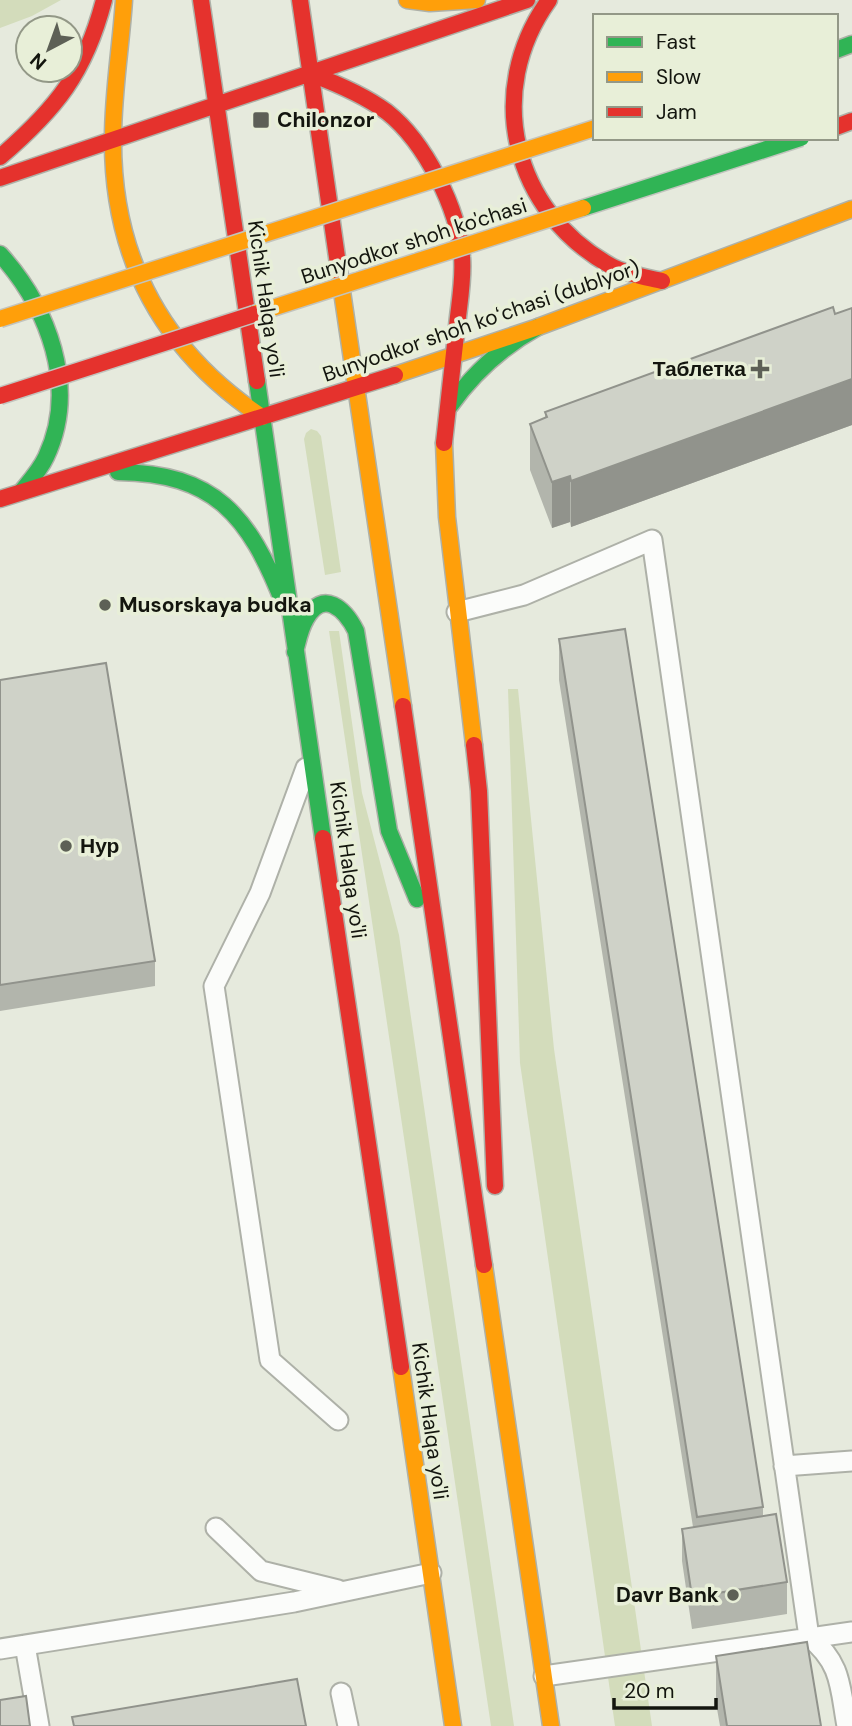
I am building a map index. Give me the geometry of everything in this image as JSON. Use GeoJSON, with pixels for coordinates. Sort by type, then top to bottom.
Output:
{"type":"FeatureCollection","features":[{"type":"Feature","properties":{"kind":"main road"},"geometry":{"type":"LineString","coordinates":[[0,157],[52,108],[78,75],[94,39],[104,0]]}},
{"type":"Feature","properties":{"kind":"main road"},"geometry":{"type":"LineString","coordinates":[[124,0],[113,140],[116,191],[123,227],[155,306],[178,343],[225,391],[262,417]]}},
{"type":"Feature","properties":{"kind":"main road","name":"Kichik Halqa yo'li"},"geometry":{"type":"LineString","coordinates":[[201,0],[453,1726]]}},
{"type":"Feature","properties":{"kind":"main road"},"geometry":{"type":"LineString","coordinates":[[300,0],[551,1726]]}},
{"type":"Feature","properties":{"kind":"main road"},"geometry":{"type":"LineString","coordinates":[[407,0],[477,0]]}},
{"type":"Feature","properties":{"kind":"main road"},"geometry":{"type":"LineString","coordinates":[[0,177],[527,0]]}},
{"type":"Feature","properties":{"kind":"main road"},"geometry":{"type":"LineString","coordinates":[[549,0],[532,27],[518,71],[514,119],[521,167],[545,209],[573,241],[612,267],[662,281]]}},
{"type":"Feature","properties":{"kind":"main road"},"geometry":{"type":"LineString","coordinates":[[311,74],[352,90],[388,113],[415,144],[444,192],[455,223],[462,256],[444,443],[447,517],[479,791],[496,1203]]}},
{"type":"Feature","properties":{"kind":"main road"},"geometry":{"type":"LineString","coordinates":[[0,319],[593,129]]}},
{"type":"Feature","properties":{"kind":"main road","name":"Bunyodkor shoh ko'chasi"},"geometry":{"type":"LineString","coordinates":[[0,396],[795,140]]}},
{"type":"Feature","properties":{"kind":"main road","name":"Bunyodkor shoh koʻchasi (dublyor)"},"geometry":{"type":"LineString","coordinates":[[0,499],[357,388],[538,327],[852,209]]}},
{"type":"Feature","properties":{"kind":"main road"},"geometry":{"type":"LineString","coordinates":[[0,254],[31,289],[41,310],[55,358],[59,383],[59,408],[48,454],[37,474],[21,492]]}},
{"type":"Feature","properties":{"kind":"main road"},"geometry":{"type":"LineString","coordinates":[[449,408],[465,382],[486,361],[509,342],[538,327]]}},
{"type":"Feature","properties":{"kind":"main road"},"geometry":{"type":"LineString","coordinates":[[54,482],[99,474],[145,472],[180,477],[208,492],[238,519],[262,552],[275,578],[295,652]]}},
{"type":"Feature","properties":{"kind":"main road"},"geometry":{"type":"LineString","coordinates":[[295,652],[301,630],[314,609],[325,604],[338,606],[350,616],[356,631],[389,831],[439,953]]}},
{"type":"Feature","properties":{"kind":"main road"},"geometry":{"type":"LineString","coordinates":[[499,1258],[508,1423]]}},
{"type":"Feature","properties":{"kind":"lane"},"geometry":{"type":"LineString","coordinates":[[305,32],[313,0]]}},
{"type":"Feature","properties":{"kind":"lane"},"geometry":{"type":"LineString","coordinates":[[457,612],[524,595],[652,540],[809,1637],[825,1650],[836,1668],[847,1726]]}},
{"type":"Feature","properties":{"kind":"lane"},"geometry":{"type":"LineString","coordinates":[[311,753],[260,892],[214,986],[270,1360],[338,1420]]}},
{"type":"Feature","properties":{"kind":"lane"},"geometry":{"type":"LineString","coordinates":[[784,1466],[852,1461]]}},
{"type":"Feature","properties":{"kind":"lane"},"geometry":{"type":"LineString","coordinates":[[216,1528],[261,1572],[341,1591]]}},
{"type":"Feature","properties":{"kind":"lane"},"geometry":{"type":"LineString","coordinates":[[0,1649],[294,1602],[431,1573]]}},
{"type":"Feature","properties":{"kind":"lane"},"geometry":{"type":"LineString","coordinates":[[544,1676],[852,1632]]}},
{"type":"Feature","properties":{"kind":"lane"},"geometry":{"type":"LineString","coordinates":[[25,1645],[38,1726]]}},
{"type":"Feature","properties":{"kind":"lane"},"geometry":{"type":"LineString","coordinates":[[341,1693],[348,1726]]}},
{"type":"Feature","properties":{"kind":"green space"},"geometry":{"type":"Polygon","coordinates":[[[0,0],[61,0],[36,14],[14,14],[14,23],[0,28],[0,0]]]}},
{"type":"Feature","properties":{"kind":"green space"},"geometry":{"type":"Polygon","coordinates":[[[311,429],[321,436],[341,572],[325,575],[304,439],[311,429]]]}},
{"type":"Feature","properties":{"kind":"green space"},"geometry":{"type":"Polygon","coordinates":[[[329,631],[339,631],[362,793],[399,935],[514,1726],[491,1726],[329,631]]]}},
{"type":"Feature","properties":{"kind":"green space"},"geometry":{"type":"Polygon","coordinates":[[[508,689],[518,689],[554,1049],[652,1726],[615,1726],[520,1063],[508,689]]]}},
{"type":"Feature","properties":{"kind":"building"},"geometry":{"type":"Polygon","coordinates":[[[833,307],[835,314],[852,308],[852,379],[571,481],[570,476],[552,482],[530,424],[547,417],[545,412],[833,307]]]}},
{"type":"Feature","properties":{"kind":"building"},"geometry":{"type":"Polygon","coordinates":[[[625,629],[763,1507],[697,1517],[559,639],[625,629]]]}},
{"type":"Feature","properties":{"kind":"building","name":"Нур"},"geometry":{"type":"Polygon","coordinates":[[[106,663],[155,961],[0,985],[0,680],[106,663]]]}},
{"type":"Feature","properties":{"kind":"building"},"geometry":{"type":"Polygon","coordinates":[[[776,1514],[787,1582],[692,1597],[682,1529],[776,1514]]]}},
{"type":"Feature","properties":{"kind":"building"},"geometry":{"type":"Polygon","coordinates":[[[807,1642],[821,1726],[727,1726],[716,1656],[807,1642]]]}},
{"type":"Feature","properties":{"kind":"building"},"geometry":{"type":"Polygon","coordinates":[[[297,1679],[306,1726],[74,1726],[72,1717],[297,1679]]]}},
{"type":"Feature","properties":{"kind":"building"},"geometry":{"type":"Polygon","coordinates":[[[26,1696],[30,1726],[0,1726],[0,1700],[26,1696]]]}},
{"type":"Feature","properties":{"kind":"traffic: fast"},"geometry":{"type":"LineString","coordinates":[[838,49],[852,44]]}},
{"type":"Feature","properties":{"kind":"traffic: fast"},"geometry":{"type":"LineString","coordinates":[[583,208],[795,140]]}},
{"type":"Feature","properties":{"kind":"traffic: fast"},"geometry":{"type":"LineString","coordinates":[[0,254],[32,298],[44,323],[59,376],[55,430],[44,462],[21,492]]}},
{"type":"Feature","properties":{"kind":"traffic: fast"},"geometry":{"type":"LineString","coordinates":[[450,406],[489,361],[538,327]]}},
{"type":"Feature","properties":{"kind":"traffic: fast"},"geometry":{"type":"LineString","coordinates":[[257,381],[323,838]]}},
{"type":"Feature","properties":{"kind":"traffic: fast"},"geometry":{"type":"LineString","coordinates":[[118,472],[152,474],[180,481],[204,491],[224,505],[257,546],[283,602]]}},
{"type":"Feature","properties":{"kind":"traffic: fast"},"geometry":{"type":"LineString","coordinates":[[295,652],[304,623],[319,605],[326,603],[340,609],[356,631],[389,831],[417,899]]}},
{"type":"Feature","properties":{"kind":"traffic: slow"},"geometry":{"type":"LineString","coordinates":[[124,0],[113,138],[115,182],[122,223],[134,262],[150,298],[171,331],[197,362],[227,391],[262,417]]}},
{"type":"Feature","properties":{"kind":"traffic: slow"},"geometry":{"type":"LineString","coordinates":[[407,0],[430,3],[477,0]]}},
{"type":"Feature","properties":{"kind":"traffic: slow"},"geometry":{"type":"LineString","coordinates":[[0,319],[593,129]]}},
{"type":"Feature","properties":{"kind":"traffic: slow"},"geometry":{"type":"LineString","coordinates":[[254,314],[583,208]]}},
{"type":"Feature","properties":{"kind":"traffic: slow"},"geometry":{"type":"LineString","coordinates":[[395,375],[538,327],[852,209]]}},
{"type":"Feature","properties":{"kind":"traffic: slow"},"geometry":{"type":"LineString","coordinates":[[339,271],[403,706]]}},
{"type":"Feature","properties":{"kind":"traffic: slow"},"geometry":{"type":"LineString","coordinates":[[444,443],[447,517],[474,745]]}},
{"type":"Feature","properties":{"kind":"traffic: slow"},"geometry":{"type":"LineString","coordinates":[[484,1265],[551,1726]]}},
{"type":"Feature","properties":{"kind":"traffic: slow"},"geometry":{"type":"LineString","coordinates":[[401,1367],[453,1726]]}},
{"type":"Feature","properties":{"kind":"traffic: jam"},"geometry":{"type":"LineString","coordinates":[[0,157],[37,122],[66,88],[88,49],[104,0]]}},
{"type":"Feature","properties":{"kind":"traffic: jam"},"geometry":{"type":"LineString","coordinates":[[201,0],[257,381]]}},
{"type":"Feature","properties":{"kind":"traffic: jam"},"geometry":{"type":"LineString","coordinates":[[300,0],[339,271]]}},
{"type":"Feature","properties":{"kind":"traffic: jam"},"geometry":{"type":"LineString","coordinates":[[0,178],[527,0]]}},
{"type":"Feature","properties":{"kind":"traffic: jam"},"geometry":{"type":"LineString","coordinates":[[549,0],[529,36],[517,73],[514,110],[519,147],[531,182],[551,215],[577,243],[617,269],[662,281]]}},
{"type":"Feature","properties":{"kind":"traffic: jam"},"geometry":{"type":"LineString","coordinates":[[311,74],[341,86],[387,112],[427,158],[447,198],[459,238],[462,274],[444,443]]}},
{"type":"Feature","properties":{"kind":"traffic: jam"},"geometry":{"type":"LineString","coordinates":[[838,126],[852,121]]}},
{"type":"Feature","properties":{"kind":"traffic: jam"},"geometry":{"type":"LineString","coordinates":[[0,396],[254,314]]}},
{"type":"Feature","properties":{"kind":"traffic: jam"},"geometry":{"type":"LineString","coordinates":[[0,499],[395,375]]}},
{"type":"Feature","properties":{"kind":"traffic: jam"},"geometry":{"type":"LineString","coordinates":[[403,706],[484,1265]]}},
{"type":"Feature","properties":{"kind":"traffic: jam"},"geometry":{"type":"LineString","coordinates":[[474,745],[479,791],[495,1186]]}},
{"type":"Feature","properties":{"kind":"traffic: jam"},"geometry":{"type":"LineString","coordinates":[[323,838],[401,1367]]}},
{"type":"Feature","properties":{"kind":"place","name":"Chilonzor"},"geometry":{"type":"Point","coordinates":[261,120]}},
{"type":"Feature","properties":{"kind":"place","name":"Таблетка"},"geometry":{"type":"Point","coordinates":[760,369]}},
{"type":"Feature","properties":{"kind":"place","name":"Musorskaya budka"},"geometry":{"type":"Point","coordinates":[105,605]}},
{"type":"Feature","properties":{"kind":"place","name":"Нур"},"geometry":{"type":"Point","coordinates":[66,846]}},
{"type":"Feature","properties":{"kind":"place","name":"Davr Bank"},"geometry":{"type":"Point","coordinates":[733,1595]}}]}
